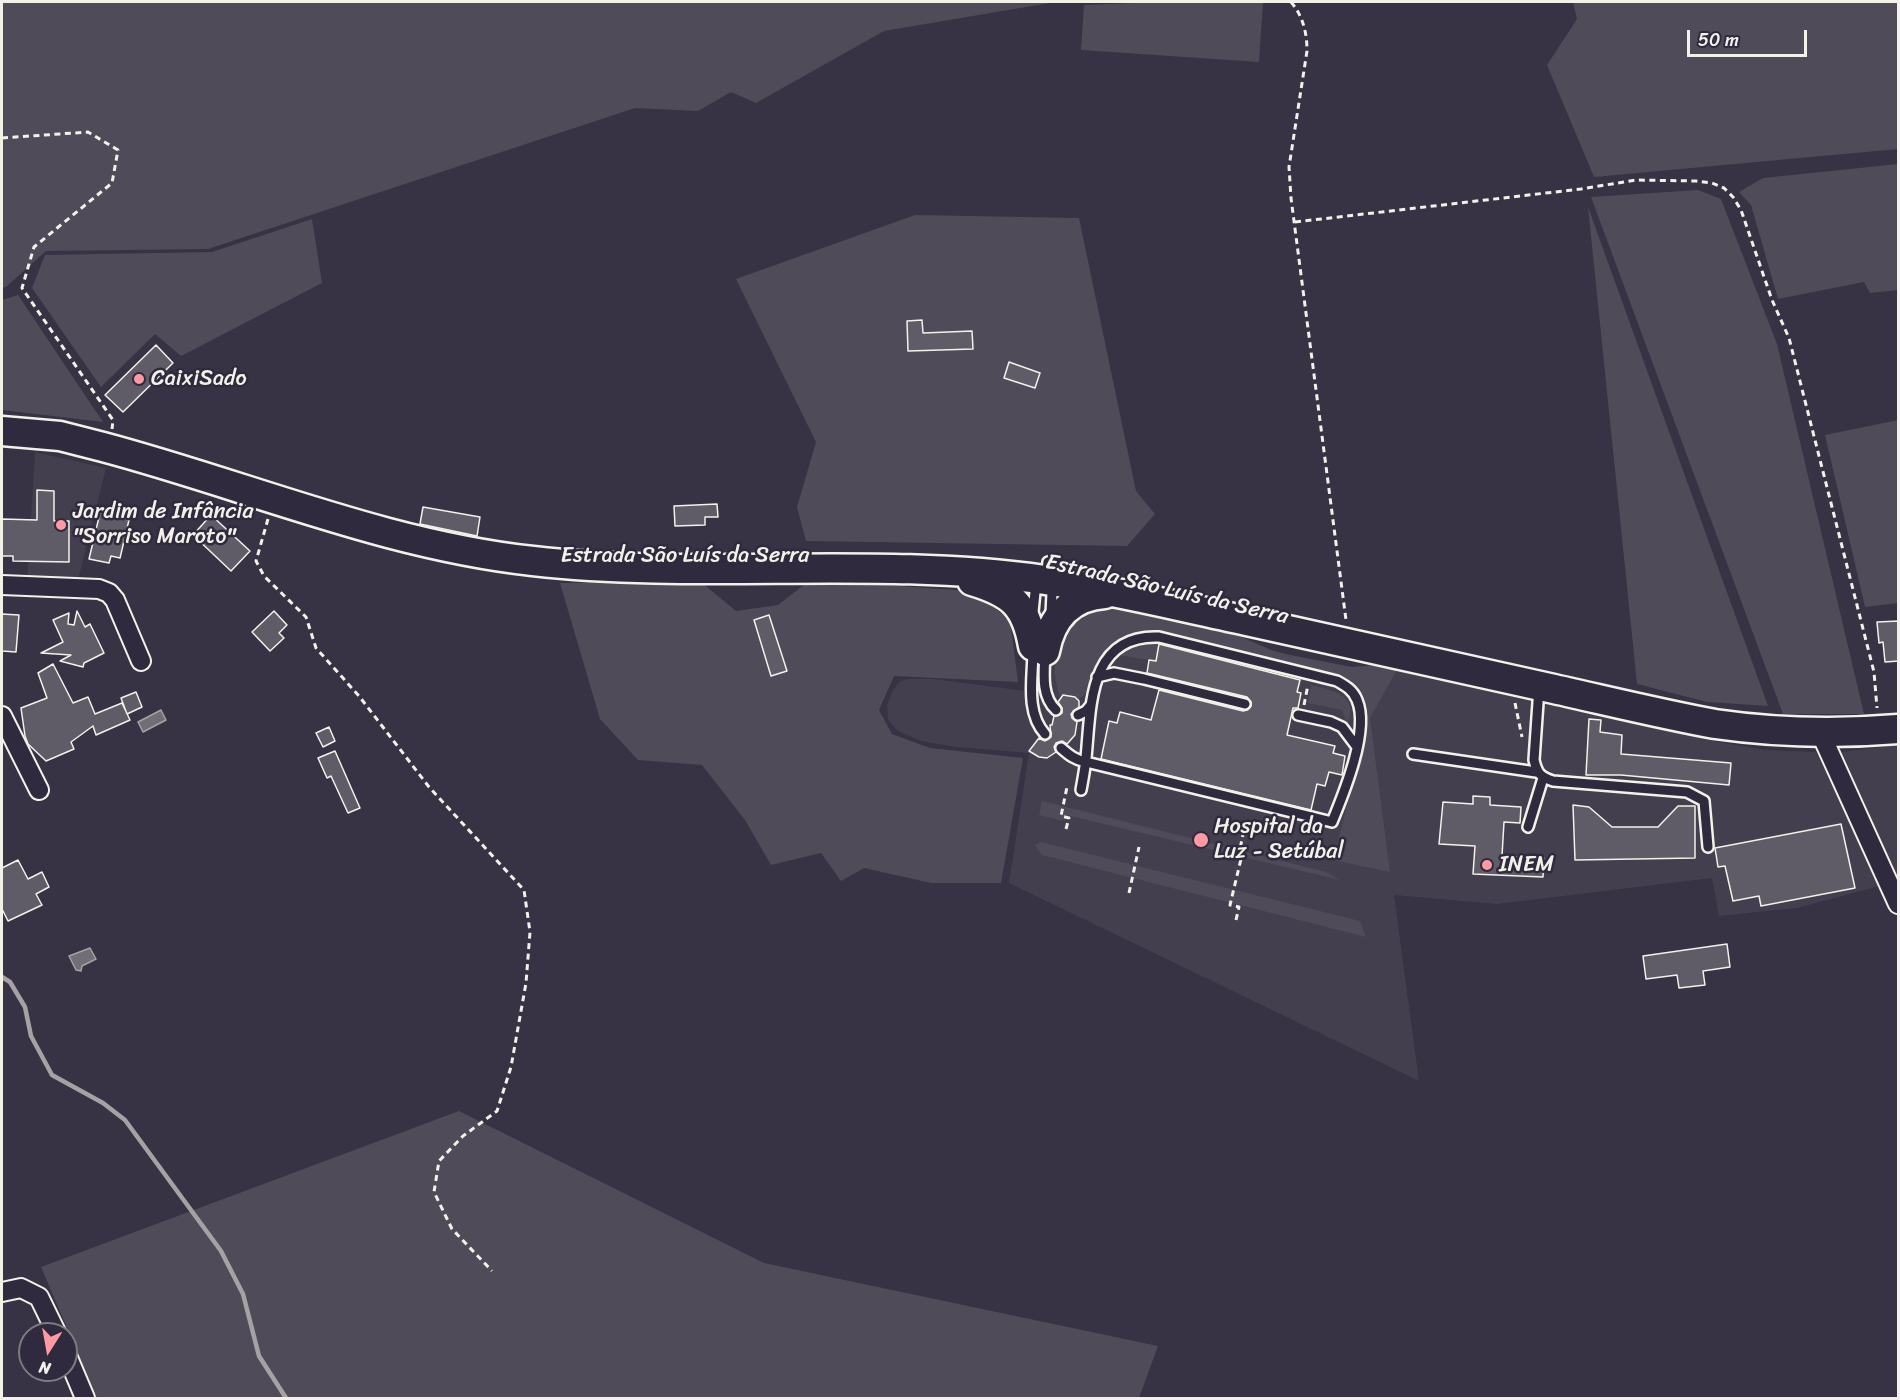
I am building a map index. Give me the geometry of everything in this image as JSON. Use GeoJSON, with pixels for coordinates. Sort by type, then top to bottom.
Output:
{"type":"FeatureCollection","features":[{"type":"Feature","properties":{"kind":"main road","name":"Estrada São Luís da Serra"},"geometry":{"type":"LineString","coordinates":[[2,431],[60,436],[110,448],[414,539],[496,556],[572,565],[647,568],[914,570],[1052,575],[1193,591],[1693,720]]}},
{"type":"Feature","properties":{"kind":"main road","name":"Estrada São Luís da Serra"},"geometry":{"type":"LineString","coordinates":[[414,539],[480,551],[582,558],[931,554],[1016,558],[1052,575],[1113,593],[1693,720],[1758,730],[1820,732],[1888,730]]}},
{"type":"Feature","properties":{"kind":"main road"},"geometry":{"type":"LineString","coordinates":[[914,570],[960,578],[1007,594],[1020,606],[1039,648]]}},
{"type":"Feature","properties":{"kind":"main road"},"geometry":{"type":"LineString","coordinates":[[1039,648],[1057,618],[1072,604],[1084,597],[1113,593]]}},
{"type":"Feature","properties":{"kind":"street"},"geometry":{"type":"LineString","coordinates":[[2,585],[99,589],[109,593],[116,600],[141,661]]}},
{"type":"Feature","properties":{"kind":"street"},"geometry":{"type":"LineString","coordinates":[[2,716],[39,790]]}},
{"type":"Feature","properties":{"kind":"street"},"geometry":{"type":"LineString","coordinates":[[1820,732],[1899,904]]}},
{"type":"Feature","properties":{"kind":"street"},"geometry":{"type":"LineString","coordinates":[[2,1292],[21,1288],[39,1297],[51,1322]]}},
{"type":"Feature","properties":{"kind":"street"},"geometry":{"type":"LineString","coordinates":[[78,1381],[85,1398]]}},
{"type":"Feature","properties":{"kind":"lane"},"geometry":{"type":"LineString","coordinates":[[1052,575],[1037,588],[1033,596],[1046,692],[1051,705],[1056,710]]}},
{"type":"Feature","properties":{"kind":"lane"},"geometry":{"type":"LineString","coordinates":[[1045,734],[1036,723],[1032,705],[1039,648],[1053,600],[1052,575]]}},
{"type":"Feature","properties":{"kind":"lane"},"geometry":{"type":"LineString","coordinates":[[1061,748],[1070,757],[1086,762],[1332,822],[1343,795],[1357,747],[1361,722],[1357,698],[1348,687],[1337,681],[1159,637],[1148,636],[1128,641],[1110,654],[1097,677],[1090,705],[1086,762],[1081,790]]}},
{"type":"Feature","properties":{"kind":"lane"},"geometry":{"type":"LineString","coordinates":[[1097,677],[1114,673],[1245,704]]}},
{"type":"Feature","properties":{"kind":"lane"},"geometry":{"type":"LineString","coordinates":[[1528,827],[1540,775],[1534,758],[1539,686]]}},
{"type":"Feature","properties":{"kind":"lane"},"geometry":{"type":"LineString","coordinates":[[1078,715],[1086,711],[1090,705]]}},
{"type":"Feature","properties":{"kind":"lane"},"geometry":{"type":"LineString","coordinates":[[1299,716],[1331,722],[1342,727],[1357,747]]}},
{"type":"Feature","properties":{"kind":"lane"},"geometry":{"type":"LineString","coordinates":[[1413,754],[1540,775],[1553,781],[1687,792],[1704,801],[1708,847]]}},
{"type":"Feature","properties":{"kind":"path"},"geometry":{"type":"LineString","coordinates":[[1291,2],[1297,9],[1307,32],[1307,42],[1289,166],[1298,262],[1347,631]]}},
{"type":"Feature","properties":{"kind":"path"},"geometry":{"type":"LineString","coordinates":[[2,138],[88,132],[118,150],[112,183],[34,247],[22,288],[113,420],[110,448]]}},
{"type":"Feature","properties":{"kind":"path"},"geometry":{"type":"LineString","coordinates":[[1295,222],[1581,189],[1636,180],[1696,181],[1724,188],[1741,210],[1772,300],[1789,338],[1888,730]]}},
{"type":"Feature","properties":{"kind":"path"},"geometry":{"type":"LineString","coordinates":[[275,499],[256,561],[264,576],[306,617],[316,648],[359,696],[429,787],[524,890],[530,932],[526,983],[512,1067],[497,1112],[463,1136],[439,1161],[434,1192],[452,1229],[492,1271]]}},
{"type":"Feature","properties":{"kind":"path"},"geometry":{"type":"LineString","coordinates":[[1299,716],[1311,675]]}},
{"type":"Feature","properties":{"kind":"path"},"geometry":{"type":"LineString","coordinates":[[1515,700],[1525,750],[1534,758]]}},
{"type":"Feature","properties":{"kind":"path"},"geometry":{"type":"LineString","coordinates":[[1066,829],[1069,818],[1061,816],[1067,787]]}},
{"type":"Feature","properties":{"kind":"path"},"geometry":{"type":"LineString","coordinates":[[1236,920],[1239,907],[1230,905],[1241,859],[1238,858],[1244,830]]}},
{"type":"Feature","properties":{"kind":"path"},"geometry":{"type":"LineString","coordinates":[[1129,893],[1139,847]]}},
{"type":"Feature","properties":{"kind":"shaded area"},"geometry":{"type":"Polygon","coordinates":[[[2,2],[1056,2],[884,31],[756,103],[731,92],[698,111],[635,108],[208,249],[46,251],[6,287],[2,288],[2,2]]]}},
{"type":"Feature","properties":{"kind":"shaded area"},"geometry":{"type":"Polygon","coordinates":[[[1155,2],[1263,2],[1259,62],[1081,50],[1084,5],[1155,2]]]}},
{"type":"Feature","properties":{"kind":"shaded area"},"geometry":{"type":"Polygon","coordinates":[[[1573,2],[1898,2],[1898,149],[1594,177],[1547,65],[1577,19],[1573,2]]]}},
{"type":"Feature","properties":{"kind":"shaded area"},"geometry":{"type":"Polygon","coordinates":[[[1898,164],[1898,290],[1870,293],[1864,282],[1778,299],[1751,205],[1739,192],[1763,178],[1898,164]]]}},
{"type":"Feature","properties":{"kind":"shaded area"},"geometry":{"type":"Polygon","coordinates":[[[1698,190],[1721,199],[1777,344],[1864,714],[1783,714],[1591,197],[1698,190]]]}},
{"type":"Feature","properties":{"kind":"shaded area"},"geometry":{"type":"Polygon","coordinates":[[[1588,207],[1768,706],[1707,702],[1637,684],[1588,207]]]}},
{"type":"Feature","properties":{"kind":"shaded area"},"geometry":{"type":"Polygon","coordinates":[[[915,215],[1079,218],[1136,491],[1155,514],[1127,546],[806,541],[797,507],[816,442],[736,279],[915,215]]]}},
{"type":"Feature","properties":{"kind":"shaded area"},"geometry":{"type":"Polygon","coordinates":[[[312,219],[322,283],[181,356],[155,334],[101,387],[32,288],[45,255],[212,252],[312,219]]]}},
{"type":"Feature","properties":{"kind":"shaded area"},"geometry":{"type":"Polygon","coordinates":[[[18,295],[103,422],[2,410],[2,300],[18,295]]]}},
{"type":"Feature","properties":{"kind":"shaded area"},"geometry":{"type":"Polygon","coordinates":[[[1898,420],[1898,603],[1865,607],[1825,435],[1898,420]]]}},
{"type":"Feature","properties":{"kind":"shaded area","name":"Jardim de Infância \"Sorriso Maroto\""},"geometry":{"type":"Polygon","coordinates":[[[35,452],[106,468],[77,584],[27,582],[35,452]]]}},
{"type":"Feature","properties":{"kind":"shaded area"},"geometry":{"type":"Polygon","coordinates":[[[701,582],[736,611],[778,605],[805,584],[856,583],[970,591],[1010,619],[1018,682],[894,676],[879,710],[892,734],[930,748],[1023,758],[1001,883],[931,883],[864,868],[841,881],[821,853],[771,865],[745,820],[702,765],[638,760],[600,719],[560,583],[701,582]]]}},
{"type":"Feature","properties":{"kind":"shaded area","name":"Hospital da Luz - Setúbal"},"geometry":{"type":"Polygon","coordinates":[[[1011,606],[1241,636],[1285,654],[1352,667],[1387,664],[1712,741],[1766,750],[1816,752],[1880,886],[1797,908],[1719,916],[1712,878],[1497,904],[1394,895],[1419,1081],[1009,883],[1029,753],[956,747],[921,741],[898,731],[888,720],[887,705],[899,682],[908,679],[933,679],[1026,691],[1029,685],[1027,657],[1011,606]]]}},
{"type":"Feature","properties":{"kind":"shaded area"},"geometry":{"type":"Polygon","coordinates":[[[1098,606],[1116,606],[1225,630],[1285,654],[1352,667],[1387,664],[1399,666],[1370,718],[1390,872],[1333,860],[1364,740],[1365,699],[1350,680],[1164,633],[1149,633],[1126,637],[1107,650],[1084,695],[1077,700],[1069,700],[1059,694],[1056,682],[1055,657],[1062,634],[1077,616],[1088,609],[1098,606]]]}},
{"type":"Feature","properties":{"kind":"shaded area"},"geometry":{"type":"Polygon","coordinates":[[[1159,643],[1156,661],[1118,655],[1135,644],[1159,643]]]}},
{"type":"Feature","properties":{"kind":"shaded area"},"geometry":{"type":"Polygon","coordinates":[[[1311,685],[1335,692],[1347,700],[1350,714],[1347,724],[1342,710],[1308,703],[1311,685]]]}},
{"type":"Feature","properties":{"kind":"shaded area"},"geometry":{"type":"Polygon","coordinates":[[[161,710],[166,720],[143,732],[138,722],[161,710]]]}},
{"type":"Feature","properties":{"kind":"shaded area"},"geometry":{"type":"Polygon","coordinates":[[[1898,745],[1898,878],[1841,752],[1898,745]]]}},
{"type":"Feature","properties":{"kind":"shaded area"},"geometry":{"type":"Polygon","coordinates":[[[1042,801],[1326,872],[1340,880],[1066,815],[1062,821],[1039,815],[1042,801]]]}},
{"type":"Feature","properties":{"kind":"shaded area"},"geometry":{"type":"Polygon","coordinates":[[[1041,842],[1360,921],[1366,937],[1042,855],[1035,845],[1041,842]]]}},
{"type":"Feature","properties":{"kind":"shaded area"},"geometry":{"type":"Polygon","coordinates":[[[90,948],[96,959],[82,966],[81,971],[76,970],[69,956],[90,948]]]}},
{"type":"Feature","properties":{"kind":"shaded area"},"geometry":{"type":"Polygon","coordinates":[[[459,1111],[764,1263],[1158,1346],[1139,1398],[97,1398],[78,1354],[78,1322],[65,1322],[41,1267],[459,1111]]]}},
{"type":"Feature","properties":{"kind":"building"},"geometry":{"type":"Polygon","coordinates":[[[922,320],[923,333],[972,331],[973,349],[908,351],[907,321],[922,320]]]}},
{"type":"Feature","properties":{"kind":"building","name":"CaixiSado"},"geometry":{"type":"Polygon","coordinates":[[[156,345],[173,363],[123,412],[105,395],[156,345]]]}},
{"type":"Feature","properties":{"kind":"building"},"geometry":{"type":"Polygon","coordinates":[[[1009,362],[1040,373],[1035,388],[1004,378],[1009,362]]]}},
{"type":"Feature","properties":{"kind":"building"},"geometry":{"type":"Polygon","coordinates":[[[37,490],[54,491],[54,521],[69,521],[69,562],[13,561],[13,556],[2,556],[2,519],[37,520],[37,490]]]}},
{"type":"Feature","properties":{"kind":"building"},"geometry":{"type":"Polygon","coordinates":[[[717,504],[718,517],[705,517],[705,525],[675,526],[674,506],[717,504]]]}},
{"type":"Feature","properties":{"kind":"building"},"geometry":{"type":"Polygon","coordinates":[[[423,507],[480,517],[477,536],[420,524],[423,507]]]}},
{"type":"Feature","properties":{"kind":"building"},"geometry":{"type":"Polygon","coordinates":[[[100,513],[129,520],[120,558],[111,556],[109,563],[89,559],[100,513]]]}},
{"type":"Feature","properties":{"kind":"building"},"geometry":{"type":"Polygon","coordinates":[[[211,515],[250,551],[231,571],[193,535],[211,515]]]}},
{"type":"Feature","properties":{"kind":"building"},"geometry":{"type":"Polygon","coordinates":[[[77,611],[85,627],[90,624],[104,653],[84,663],[83,667],[60,661],[71,655],[41,653],[63,642],[53,620],[69,613],[68,624],[74,625],[77,611]]]}},
{"type":"Feature","properties":{"kind":"building"},"geometry":{"type":"Polygon","coordinates":[[[274,611],[287,625],[279,633],[284,638],[270,651],[252,632],[274,611]]]}},
{"type":"Feature","properties":{"kind":"building"},"geometry":{"type":"Polygon","coordinates":[[[2,614],[19,615],[16,652],[2,651],[2,614]]]}},
{"type":"Feature","properties":{"kind":"building"},"geometry":{"type":"Polygon","coordinates":[[[769,615],[787,671],[771,676],[754,620],[769,615]]]}},
{"type":"Feature","properties":{"kind":"building"},"geometry":{"type":"Polygon","coordinates":[[[1899,621],[1899,661],[1885,662],[1883,642],[1879,643],[1877,622],[1899,621]]]}},
{"type":"Feature","properties":{"kind":"building"},"geometry":{"type":"Polygon","coordinates":[[[1159,644],[1300,680],[1297,692],[1301,693],[1298,708],[1293,708],[1287,735],[1335,746],[1333,753],[1345,756],[1342,775],[1329,772],[1325,786],[1317,784],[1311,810],[1101,759],[1109,721],[1117,723],[1120,712],[1151,720],[1159,690],[1243,711],[1251,706],[1247,697],[1147,673],[1149,660],[1156,661],[1159,644]]]}},
{"type":"Feature","properties":{"kind":"building"},"geometry":{"type":"Polygon","coordinates":[[[53,664],[73,703],[88,697],[95,714],[122,703],[130,720],[96,735],[93,726],[71,742],[74,749],[46,761],[28,744],[21,708],[47,698],[38,673],[53,664]]]}},
{"type":"Feature","properties":{"kind":"building"},"geometry":{"type":"Polygon","coordinates":[[[136,692],[142,707],[127,714],[121,698],[136,692]]]}},
{"type":"Feature","properties":{"kind":"building"},"geometry":{"type":"Polygon","coordinates":[[[1063,695],[1075,697],[1079,701],[1079,707],[1071,714],[1077,722],[1075,735],[1067,744],[1062,741],[1056,743],[1054,747],[1056,752],[1047,758],[1039,757],[1029,751],[1039,738],[1045,741],[1051,737],[1050,725],[1052,725],[1054,716],[1062,713],[1058,702],[1063,695]]]}},
{"type":"Feature","properties":{"kind":"building"},"geometry":{"type":"Polygon","coordinates":[[[1589,719],[1601,720],[1600,732],[1622,735],[1621,754],[1731,763],[1729,785],[1621,775],[1586,775],[1589,719]]]}},
{"type":"Feature","properties":{"kind":"building"},"geometry":{"type":"Polygon","coordinates":[[[329,727],[335,741],[323,747],[316,733],[329,727]]]}},
{"type":"Feature","properties":{"kind":"building"},"geometry":{"type":"Polygon","coordinates":[[[335,751],[360,808],[348,813],[331,776],[327,778],[318,758],[335,751]]]}},
{"type":"Feature","properties":{"kind":"building"},"geometry":{"type":"Polygon","coordinates":[[[1473,796],[1490,797],[1490,805],[1521,807],[1520,823],[1504,822],[1502,856],[1544,858],[1543,877],[1473,874],[1475,846],[1439,844],[1443,802],[1473,804],[1473,796]]]}},
{"type":"Feature","properties":{"kind":"building"},"geometry":{"type":"Polygon","coordinates":[[[1573,805],[1589,807],[1612,827],[1658,827],[1678,806],[1695,806],[1695,858],[1575,860],[1573,805]]]}},
{"type":"Feature","properties":{"kind":"building"},"geometry":{"type":"Polygon","coordinates":[[[1841,824],[1855,888],[1761,906],[1759,896],[1733,901],[1725,866],[1718,867],[1715,848],[1841,824]]]}},
{"type":"Feature","properties":{"kind":"building"},"geometry":{"type":"Polygon","coordinates":[[[18,860],[28,879],[42,872],[49,887],[36,894],[42,905],[8,921],[2,909],[2,868],[18,860]]]}},
{"type":"Feature","properties":{"kind":"building"},"geometry":{"type":"Polygon","coordinates":[[[1727,944],[1730,967],[1703,971],[1705,985],[1679,988],[1677,975],[1646,979],[1643,956],[1727,944]]]}},
{"type":"Feature","properties":{"kind":"waterway"},"geometry":{"type":"LineString","coordinates":[[2,977],[10,982],[25,1007],[31,1036],[52,1075],[103,1103],[125,1120],[221,1251],[243,1294],[259,1356],[286,1398]]}},
{"type":"Feature","properties":{"kind":"place","name":"CaixiSado"},"geometry":{"type":"Point","coordinates":[139,379]}},
{"type":"Feature","properties":{"kind":"place","name":"Jardim de Infância \"Sorriso Maroto\""},"geometry":{"type":"Point","coordinates":[61,525]}},
{"type":"Feature","properties":{"kind":"place","name":"Hospital da Luz - Setúbal"},"geometry":{"type":"Point","coordinates":[1201,840]}},
{"type":"Feature","properties":{"kind":"place","name":"INEM"},"geometry":{"type":"Point","coordinates":[1487,865]}}]}
